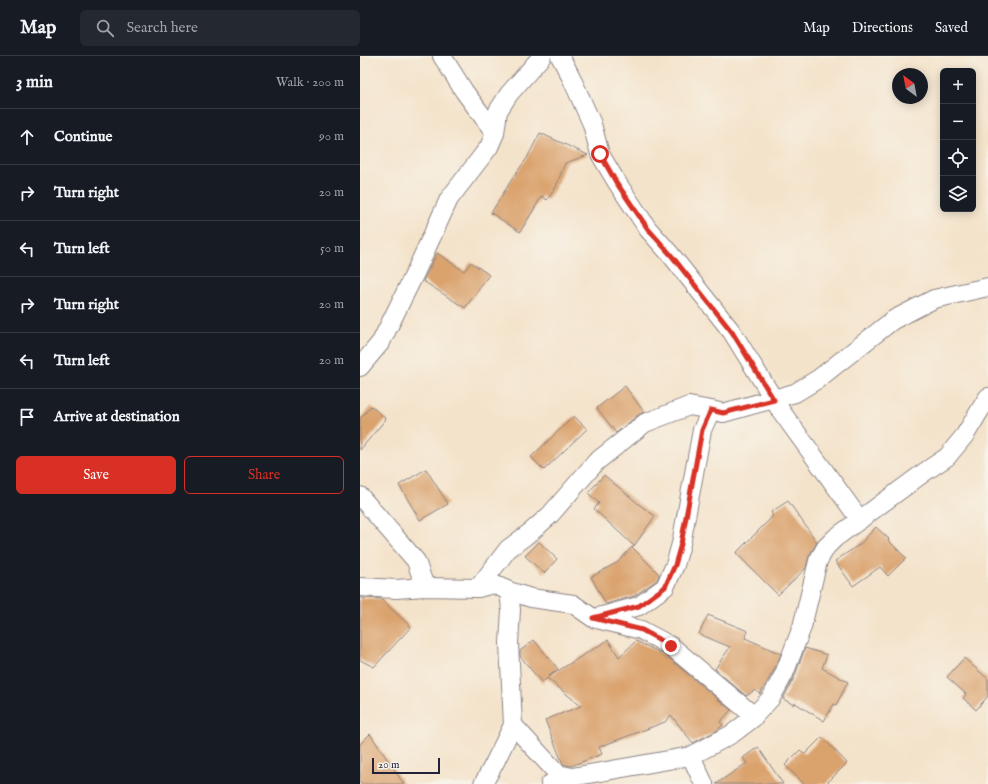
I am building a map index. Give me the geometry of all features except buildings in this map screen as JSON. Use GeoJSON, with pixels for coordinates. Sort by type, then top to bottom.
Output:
{"type":"FeatureCollection","features":[{"type":"Feature","properties":{"kind":"street"},"geometry":{"type":"LineString","coordinates":[[442,56],[464,91],[495,132]]}},
{"type":"Feature","properties":{"kind":"street"},"geometry":{"type":"LineString","coordinates":[[360,367],[380,342],[415,273],[449,199],[488,147],[495,132],[498,111],[509,94],[542,56]]}},
{"type":"Feature","properties":{"kind":"street"},"geometry":{"type":"LineString","coordinates":[[560,56],[592,124],[600,154],[616,182],[648,229],[671,255],[732,332],[774,400],[860,520]]}},
{"type":"Feature","properties":{"kind":"street"},"geometry":{"type":"LineString","coordinates":[[478,588],[508,550],[550,515],[596,462],[645,423],[688,406],[723,413],[795,393],[818,379],[893,320],[934,300],[988,287]]}},
{"type":"Feature","properties":{"kind":"street"},"geometry":{"type":"LineString","coordinates":[[550,784],[572,777],[691,756],[732,734],[753,718],[771,698],[784,674],[802,627],[818,561],[826,547],[835,538],[926,470],[947,457],[965,435],[988,397]]}},
{"type":"Feature","properties":{"kind":"street"},"geometry":{"type":"LineString","coordinates":[[593,618],[639,606],[665,587],[675,565],[681,544],[702,430],[711,410]]}},
{"type":"Feature","properties":{"kind":"street"},"geometry":{"type":"LineString","coordinates":[[360,496],[416,561],[425,587]]}},
{"type":"Feature","properties":{"kind":"street"},"geometry":{"type":"LineString","coordinates":[[360,587],[396,589],[425,587],[478,588],[493,584],[531,598],[573,604],[593,618],[642,630],[671,646],[754,716]]}},
{"type":"Feature","properties":{"kind":"street"},"geometry":{"type":"LineString","coordinates":[[483,784],[513,725],[509,643],[511,610],[509,591]]}},
{"type":"Feature","properties":{"kind":"street"},"geometry":{"type":"LineString","coordinates":[[513,725],[558,774],[572,777]]}},
{"type":"Feature","properties":{"kind":"street"},"geometry":{"type":"LineString","coordinates":[[691,756],[704,784]]}},
{"type":"Feature","properties":{"kind":"route"},"geometry":{"type":"LineString","coordinates":[[600,154],[616,182],[648,229],[671,255],[732,332],[774,400],[723,413],[711,410],[702,430],[681,544],[675,565],[665,587],[639,606],[593,618],[642,630],[671,646]]}}]}
